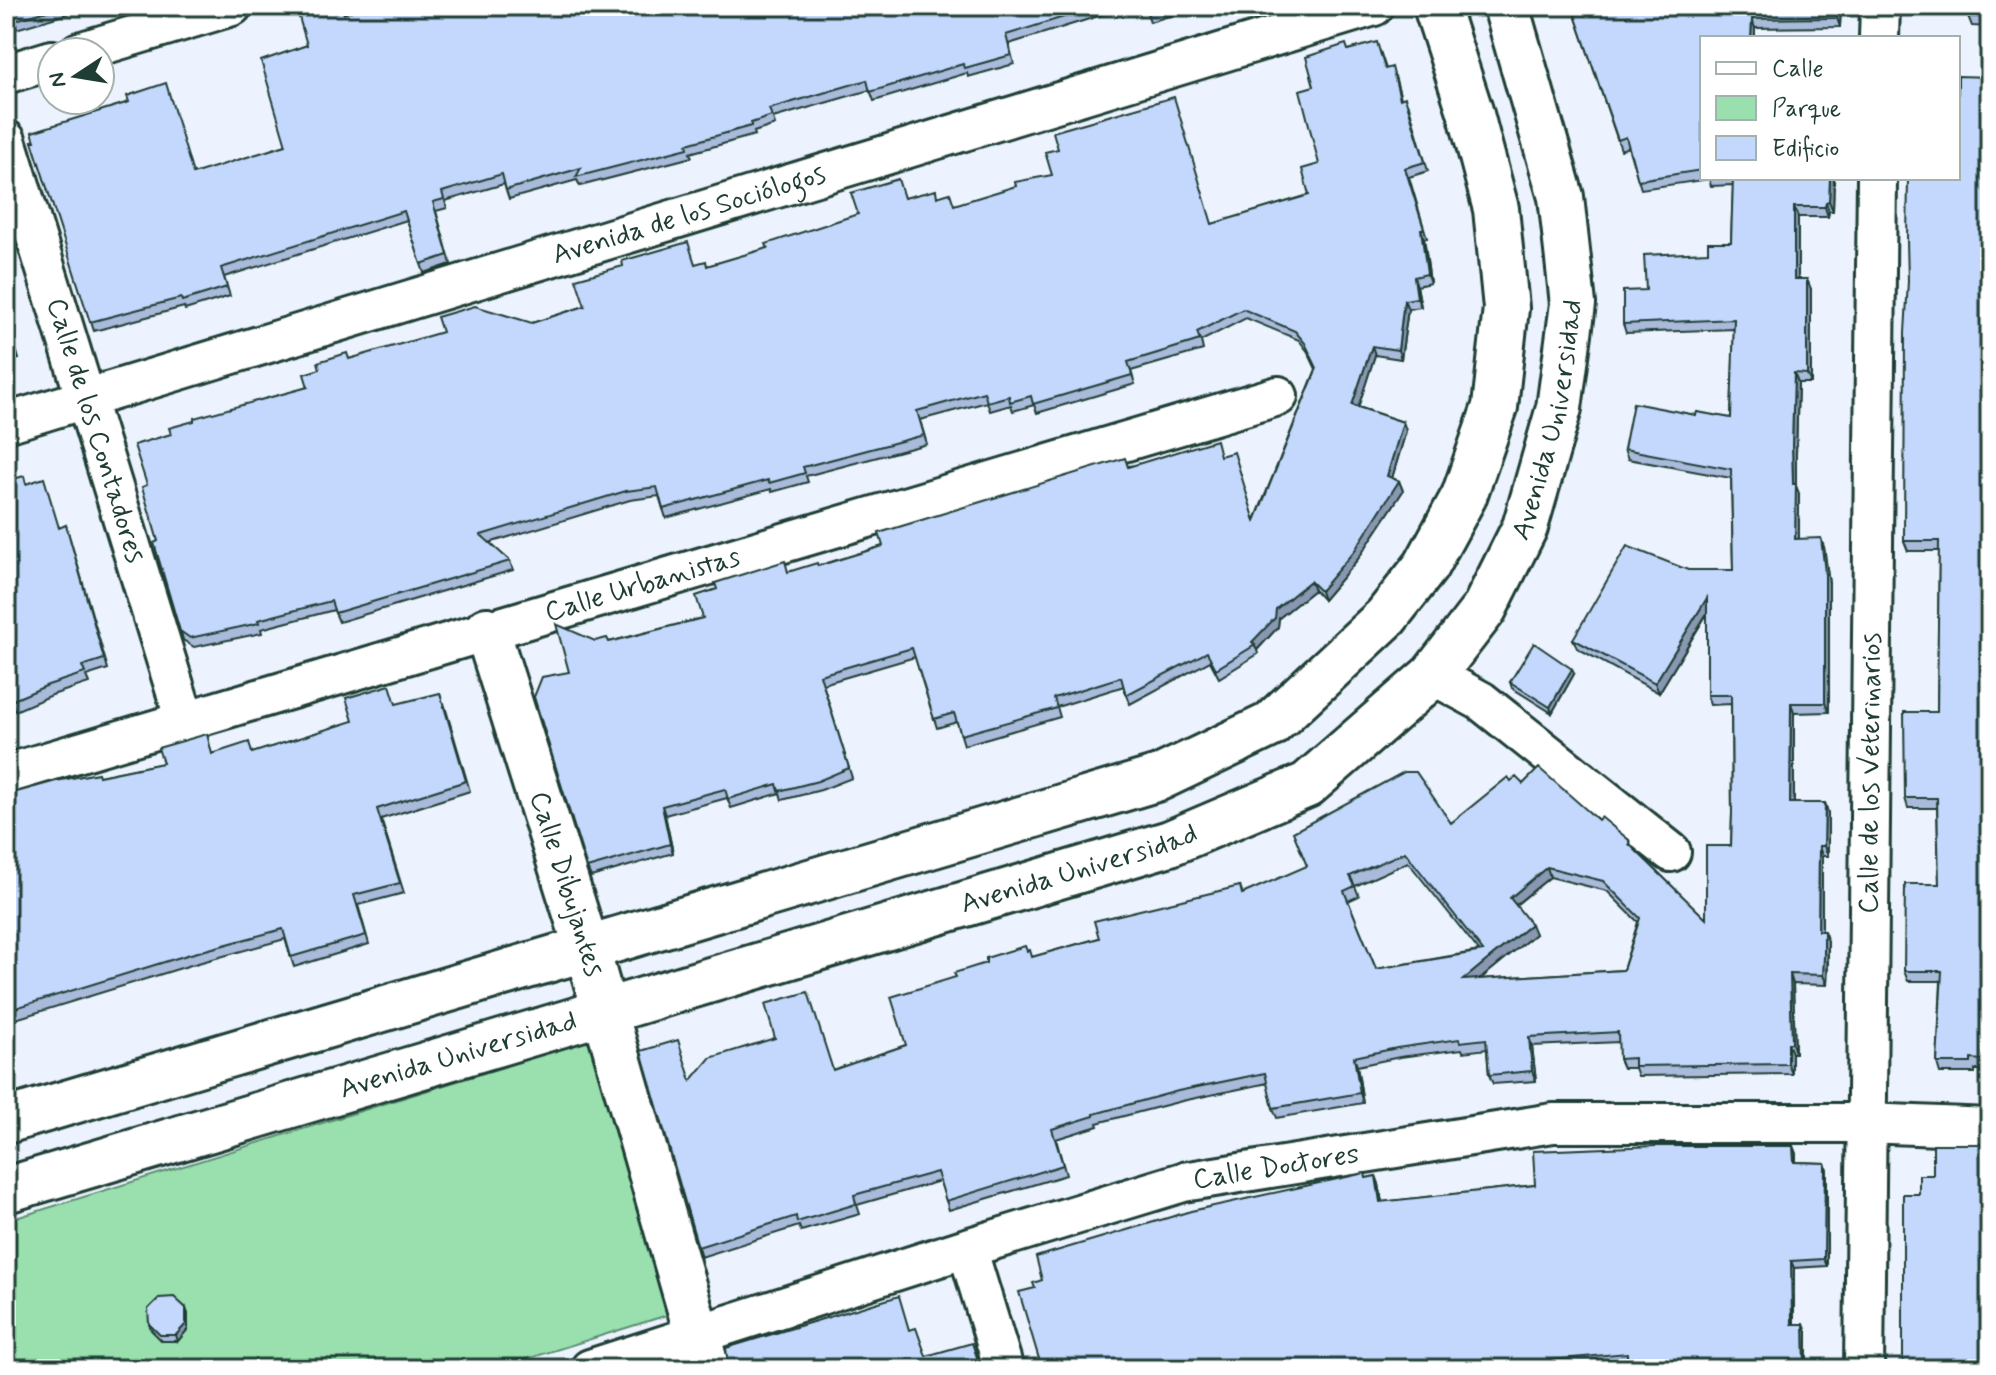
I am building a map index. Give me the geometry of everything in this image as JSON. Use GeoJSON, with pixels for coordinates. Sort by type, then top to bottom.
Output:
{"type":"FeatureCollection","features":[{"type":"Feature","properties":{"kind":"street"},"geometry":{"type":"LineString","coordinates":[[116,41],[232,6]]}},
{"type":"Feature","properties":{"kind":"street","name":"Avenida de los Sociólogos"},"geometry":{"type":"LineString","coordinates":[[6,423],[1374,6]]}},
{"type":"Feature","properties":{"kind":"street","name":"Avenida Universidad"},"geometry":{"type":"LineString","coordinates":[[6,1121],[1159,778],[1270,725],[1386,617],[1426,566],[1464,496],[1495,407],[1506,308],[1496,209],[1470,111],[1436,6]]}},
{"type":"Feature","properties":{"kind":"street","name":"Avenida Universidad"},"geometry":{"type":"LineString","coordinates":[[6,1190],[1170,843],[1307,785],[1433,675],[1484,609],[1525,527],[1559,408],[1573,304],[1561,197],[1506,6]]}},
{"type":"Feature","properties":{"kind":"street"},"geometry":{"type":"LineString","coordinates":[[1879,36],[1880,6]]}},
{"type":"Feature","properties":{"kind":"street"},"geometry":{"type":"LineString","coordinates":[[6,74],[36,65]]}},
{"type":"Feature","properties":{"kind":"street","name":"Calle de los Contadores"},"geometry":{"type":"LineString","coordinates":[[6,140],[185,721]]}},
{"type":"Feature","properties":{"kind":"street","name":"Calle de los Veterinarios"},"geometry":{"type":"LineString","coordinates":[[1864,1369],[1877,180]]}},
{"type":"Feature","properties":{"kind":"street","name":"Calle Urbanistas"},"geometry":{"type":"LineString","coordinates":[[6,774],[1278,396]]}},
{"type":"Feature","properties":{"kind":"street","name":"Calle Dibujantes"},"geometry":{"type":"LineString","coordinates":[[487,630],[587,949],[703,1352]]}},
{"type":"Feature","properties":{"kind":"street"},"geometry":{"type":"LineString","coordinates":[[1433,675],[1481,701],[1671,852]]}},
{"type":"Feature","properties":{"kind":"street","name":"Calle Doctores"},"geometry":{"type":"LineString","coordinates":[[590,1369],[703,1352],[967,1248],[1183,1182],[1553,1123],[1865,1123],[1990,1128]]}},
{"type":"Feature","properties":{"kind":"street"},"geometry":{"type":"LineString","coordinates":[[967,1248],[1004,1369]]}},
{"type":"Feature","properties":{"kind":"green space"},"geometry":{"type":"Polygon","coordinates":[[[593,1039],[677,1312],[495,1369],[6,1369],[6,1221],[593,1039]]]}},
{"type":"Feature","properties":{"kind":"building"},"geometry":{"type":"Polygon","coordinates":[[[6,6],[64,6],[6,23],[6,6]]]}},
{"type":"Feature","properties":{"kind":"building"},"geometry":{"type":"Polygon","coordinates":[[[338,6],[344,14],[363,6],[1099,6],[1006,35],[1011,55],[965,68],[963,64],[870,92],[867,80],[769,109],[772,116],[751,123],[751,126],[687,144],[688,148],[576,177],[581,168],[506,190],[502,174],[442,192],[444,199],[433,202],[448,255],[421,264],[404,211],[221,268],[227,287],[182,301],[181,298],[90,322],[32,141],[35,141],[32,132],[84,116],[116,116],[116,106],[129,102],[127,96],[166,83],[193,174],[286,145],[261,61],[307,45],[299,17],[338,6]]]}},
{"type":"Feature","properties":{"kind":"building"},"geometry":{"type":"Polygon","coordinates":[[[1145,6],[1168,6],[1147,13],[1145,6]]]}},
{"type":"Feature","properties":{"kind":"building"},"geometry":{"type":"Polygon","coordinates":[[[1572,6],[1837,6],[1837,18],[1752,19],[1751,36],[1700,36],[1700,170],[1638,180],[1626,137],[1618,140],[1572,6]]]}},
{"type":"Feature","properties":{"kind":"building"},"geometry":{"type":"Polygon","coordinates":[[[1969,6],[1990,6],[1990,17],[1968,16],[1969,6]]]}},
{"type":"Feature","properties":{"kind":"building"},"geometry":{"type":"Polygon","coordinates":[[[1377,42],[1385,69],[1392,67],[1400,99],[1405,97],[1425,162],[1405,168],[1424,229],[1421,229],[1427,274],[1414,277],[1417,298],[1404,300],[1398,350],[1372,346],[1352,405],[1403,422],[1387,476],[1399,481],[1355,550],[1320,591],[1310,581],[1276,609],[1275,618],[1252,642],[1255,645],[1216,669],[1207,652],[1126,695],[1121,677],[1054,698],[1057,708],[961,735],[954,713],[934,719],[912,648],[820,675],[849,768],[818,781],[779,791],[777,784],[728,799],[725,789],[662,806],[670,844],[587,868],[534,697],[542,677],[569,672],[556,624],[595,641],[607,638],[609,642],[703,618],[696,596],[717,589],[715,583],[785,561],[788,572],[817,563],[818,566],[883,546],[879,533],[1125,458],[1128,467],[1216,440],[1220,456],[1234,452],[1255,521],[1317,368],[1305,343],[1295,331],[1243,309],[1197,332],[1200,340],[1128,362],[1132,375],[1033,404],[1031,396],[1010,402],[1009,396],[987,402],[984,392],[917,411],[924,435],[803,467],[805,473],[663,509],[657,487],[626,491],[481,535],[510,561],[335,613],[331,601],[258,620],[259,623],[190,638],[180,631],[154,543],[158,541],[142,487],[147,485],[134,445],[171,434],[169,428],[194,421],[194,418],[308,387],[304,374],[320,369],[318,362],[347,353],[349,359],[442,332],[437,317],[475,306],[532,323],[585,306],[576,279],[623,266],[622,261],[688,242],[695,264],[706,261],[707,266],[768,248],[766,244],[858,214],[851,193],[898,179],[904,198],[936,190],[937,197],[950,193],[954,205],[1016,186],[1015,182],[1052,175],[1045,152],[1058,149],[1053,132],[1174,97],[1212,224],[1309,195],[1302,169],[1319,164],[1300,90],[1314,86],[1306,57],[1346,44],[1348,50],[1377,42]]]}},
{"type":"Feature","properties":{"kind":"building"},"geometry":{"type":"Polygon","coordinates":[[[1960,76],[1990,77],[1990,1053],[1983,1053],[1983,1060],[1971,1059],[1971,1063],[1937,1063],[1942,971],[1904,971],[1905,884],[1939,884],[1937,798],[1905,798],[1904,712],[1937,712],[1939,541],[1904,541],[1908,180],[1960,180],[1960,76]]]}},
{"type":"Feature","properties":{"kind":"building"},"geometry":{"type":"Polygon","coordinates":[[[1733,180],[1830,180],[1829,201],[1825,207],[1794,207],[1794,279],[1807,279],[1807,374],[1794,373],[1792,445],[1793,484],[1796,484],[1795,539],[1821,538],[1825,573],[1825,703],[1791,703],[1790,803],[1825,803],[1824,846],[1819,846],[1818,931],[1824,931],[1824,956],[1823,975],[1790,974],[1792,1043],[1788,1043],[1788,1064],[1634,1066],[1634,1058],[1619,1059],[1618,1032],[1529,1037],[1532,1071],[1489,1075],[1486,1039],[1460,1042],[1459,1039],[1397,1048],[1354,1057],[1360,1093],[1273,1108],[1265,1073],[1178,1091],[1052,1129],[1063,1165],[946,1201],[937,1172],[854,1195],[856,1204],[797,1222],[796,1216],[698,1247],[641,1051],[678,1040],[691,1081],[710,1058],[775,1038],[765,1004],[808,992],[833,1070],[906,1045],[891,997],[956,977],[954,973],[986,963],[986,958],[1025,946],[1032,957],[1099,938],[1094,921],[1240,886],[1242,894],[1307,866],[1293,832],[1404,772],[1416,772],[1451,823],[1508,777],[1511,781],[1516,777],[1523,784],[1539,768],[1598,820],[1601,817],[1629,840],[1629,844],[1706,919],[1706,846],[1731,846],[1732,813],[1731,695],[1707,695],[1707,598],[1655,683],[1573,639],[1627,546],[1688,570],[1733,570],[1731,469],[1624,449],[1633,403],[1731,418],[1734,319],[1623,324],[1623,291],[1646,290],[1644,255],[1708,252],[1708,242],[1731,242],[1733,180]],[[1405,852],[1350,876],[1355,886],[1344,891],[1376,969],[1483,951],[1405,852]],[[1547,867],[1510,898],[1531,924],[1463,980],[1623,970],[1640,918],[1603,881],[1547,867]]]}},
{"type":"Feature","properties":{"kind":"building"},"geometry":{"type":"Polygon","coordinates":[[[6,320],[14,345],[6,348],[6,320]]]}},
{"type":"Feature","properties":{"kind":"building"},"geometry":{"type":"Polygon","coordinates":[[[24,476],[26,484],[44,478],[59,528],[66,525],[104,659],[82,666],[85,673],[11,701],[10,694],[6,695],[6,481],[24,476]]]}},
{"type":"Feature","properties":{"kind":"building"},"geometry":{"type":"Polygon","coordinates":[[[1534,643],[1572,669],[1550,707],[1510,682],[1534,643]]]}},
{"type":"Feature","properties":{"kind":"building"},"geometry":{"type":"Polygon","coordinates":[[[390,685],[396,704],[440,693],[466,781],[377,809],[400,883],[354,895],[366,935],[291,957],[283,929],[6,1011],[6,795],[56,781],[163,763],[158,748],[207,734],[212,754],[249,742],[252,753],[353,721],[346,698],[390,685]]]}},
{"type":"Feature","properties":{"kind":"building"},"geometry":{"type":"Polygon","coordinates":[[[1933,1144],[1990,1144],[1990,1369],[1903,1369],[1903,1194],[1919,1194],[1919,1175],[1933,1175],[1933,1144]]]}},
{"type":"Feature","properties":{"kind":"building"},"geometry":{"type":"Polygon","coordinates":[[[1656,1146],[1793,1146],[1794,1162],[1825,1163],[1824,1259],[1791,1261],[1792,1324],[1804,1324],[1805,1369],[1627,1369],[1627,1353],[1473,1369],[1042,1369],[1019,1292],[1035,1288],[1033,1283],[1042,1280],[1036,1257],[1191,1211],[1365,1173],[1366,1178],[1376,1176],[1380,1202],[1535,1185],[1533,1151],[1656,1146]]]}},
{"type":"Feature","properties":{"kind":"building"},"geometry":{"type":"Polygon","coordinates":[[[899,1296],[909,1330],[916,1328],[926,1356],[972,1343],[981,1369],[726,1369],[726,1348],[899,1296]]]}},
{"type":"Feature","properties":{"kind":"building"},"geometry":{"type":"Polygon","coordinates":[[[174,1297],[186,1308],[186,1324],[176,1335],[160,1335],[149,1324],[148,1309],[159,1298],[174,1297]]]}}]}
